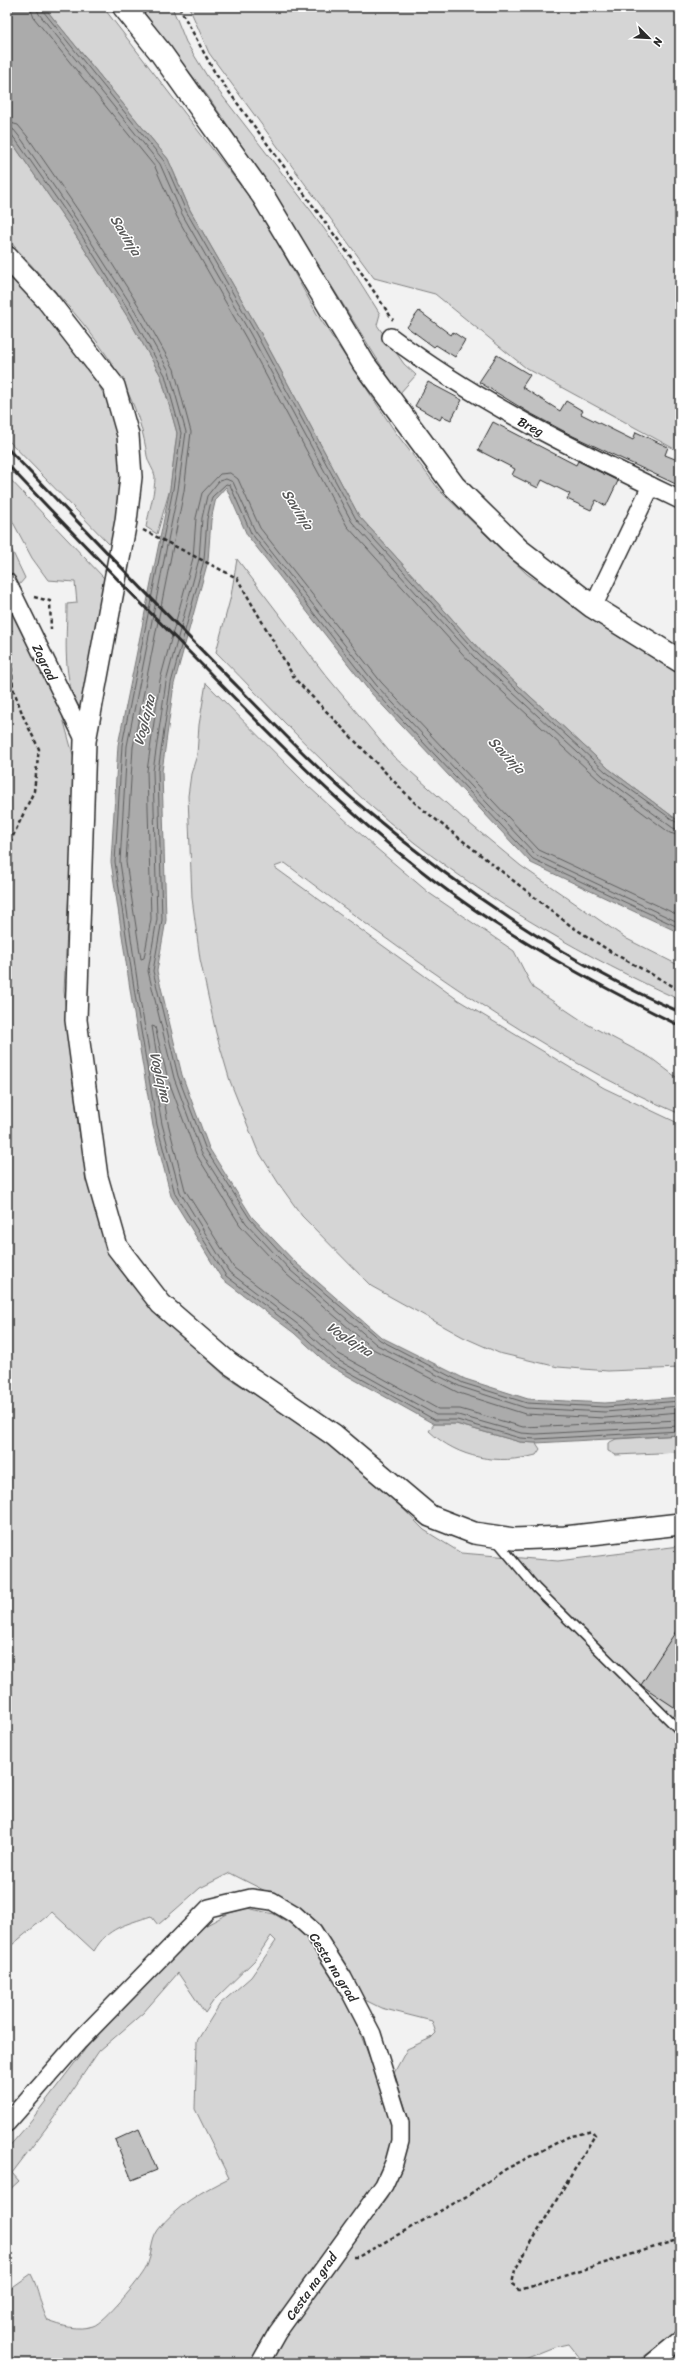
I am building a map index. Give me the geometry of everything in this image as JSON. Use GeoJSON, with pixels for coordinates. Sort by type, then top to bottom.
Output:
{"type":"FeatureCollection","features":[{"type":"Feature","properties":{"kind":"main road"},"geometry":{"type":"LineString","coordinates":[[124,7],[161,53],[263,196],[364,364],[454,486],[519,550],[593,607],[680,661]]}},
{"type":"Feature","properties":{"kind":"street"},"geometry":{"type":"LineString","coordinates":[[7,257],[47,300],[114,386],[128,434],[131,477],[126,521],[85,741],[76,1020],[97,1177],[117,1247],[161,1304],[229,1363],[334,1435],[430,1516],[474,1533],[514,1539],[565,1537],[680,1524]]}},
{"type":"Feature","properties":{"kind":"street","name":"Breg"},"geometry":{"type":"LineString","coordinates":[[393,330],[461,386],[505,413],[680,500]]}},
{"type":"Feature","properties":{"kind":"street"},"geometry":{"type":"LineString","coordinates":[[593,607],[651,486]]}},
{"type":"Feature","properties":{"kind":"street","name":"Zagrad"},"geometry":{"type":"LineString","coordinates":[[7,582],[10,585],[20,611],[85,741]]}},
{"type":"Feature","properties":{"kind":"street","name":"Cesta na grad"},"geometry":{"type":"LineString","coordinates":[[7,2123],[79,2041],[209,1908],[251,1898],[272,1902],[294,1914],[313,1931],[343,1978],[372,2034],[400,2123],[400,2141],[394,2163],[384,2185],[277,2333],[260,2363]]}},
{"type":"Feature","properties":{"kind":"street"},"geometry":{"type":"LineString","coordinates":[[652,2363],[680,2340]]}},
{"type":"Feature","properties":{"kind":"lane"},"geometry":{"type":"LineString","coordinates":[[493,1536],[536,1588],[680,1731]]}},
{"type":"Feature","properties":{"kind":"path"},"geometry":{"type":"LineString","coordinates":[[179,7],[215,73],[353,260],[393,330]]}},
{"type":"Feature","properties":{"kind":"path"},"geometry":{"type":"LineString","coordinates":[[141,529],[237,578],[295,679],[416,804],[572,926],[613,953],[680,990]]}},
{"type":"Feature","properties":{"kind":"path"},"geometry":{"type":"LineString","coordinates":[[7,849],[34,792],[39,749],[23,716],[12,688],[9,636],[20,611],[31,596],[50,601],[52,637]]}},
{"type":"Feature","properties":{"kind":"path"},"geometry":{"type":"LineString","coordinates":[[328,2261],[358,2256],[467,2196],[506,2169],[568,2137],[592,2131],[595,2135],[515,2270],[512,2284],[520,2290],[680,2239]]}},
{"type":"Feature","properties":{"kind":"shaded area"},"geometry":{"type":"Polygon","coordinates":[[[44,7],[103,7],[260,211],[317,314],[396,433],[441,492],[527,574],[619,637],[680,670],[680,822],[609,769],[481,651],[359,516],[259,330],[190,210],[168,159],[44,7]]]}},
{"type":"Feature","properties":{"kind":"shaded area"},"geometry":{"type":"Polygon","coordinates":[[[140,7],[172,7],[186,42],[207,76],[312,212],[343,255],[380,314],[377,325],[404,364],[416,375],[399,394],[266,181],[207,95],[140,7]]]}},
{"type":"Feature","properties":{"kind":"shaded area"},"geometry":{"type":"Polygon","coordinates":[[[189,7],[680,7],[680,452],[526,368],[435,294],[374,278],[209,53],[189,7]]]}},
{"type":"Feature","properties":{"kind":"shaded area"},"geometry":{"type":"Polygon","coordinates":[[[7,135],[69,225],[127,316],[161,376],[177,433],[170,489],[157,534],[146,527],[153,495],[155,476],[148,459],[140,424],[128,393],[113,365],[74,312],[7,238],[7,135]]]}},
{"type":"Feature","properties":{"kind":"shaded area"},"geometry":{"type":"Polygon","coordinates":[[[7,272],[59,329],[75,349],[103,392],[113,416],[121,453],[121,480],[111,546],[7,439],[7,272]]]}},
{"type":"Feature","properties":{"kind":"shaded area"},"geometry":{"type":"Polygon","coordinates":[[[7,476],[104,578],[81,711],[70,686],[66,659],[67,604],[77,603],[75,582],[48,580],[32,558],[7,511],[7,476]]]}},
{"type":"Feature","properties":{"kind":"shaded area"},"geometry":{"type":"Polygon","coordinates":[[[7,540],[25,578],[19,585],[7,574],[7,540]]]}},
{"type":"Feature","properties":{"kind":"shaded area"},"geometry":{"type":"Polygon","coordinates":[[[237,559],[324,673],[393,756],[464,819],[521,866],[627,939],[680,966],[680,1000],[576,948],[510,909],[478,888],[415,843],[388,821],[312,751],[216,652],[231,596],[237,559]]]}},
{"type":"Feature","properties":{"kind":"shaded area"},"geometry":{"type":"Polygon","coordinates":[[[7,594],[37,653],[61,711],[75,762],[64,991],[78,1126],[90,1190],[153,1310],[224,1375],[332,1444],[363,1468],[424,1530],[461,1553],[558,1561],[680,1546],[680,2330],[635,2363],[584,2363],[569,2344],[555,2347],[515,2363],[267,2363],[284,2331],[387,2198],[402,2163],[409,2119],[394,2073],[407,2049],[431,2038],[436,2033],[432,2021],[381,2008],[361,1998],[283,1900],[230,1873],[200,1888],[158,1925],[151,1916],[125,1925],[111,1932],[105,1937],[94,1951],[52,1912],[7,1949],[7,594]]]}},
{"type":"Feature","properties":{"kind":"shaded area"},"geometry":{"type":"Polygon","coordinates":[[[206,683],[308,786],[376,848],[429,893],[514,951],[533,988],[587,1024],[651,1058],[680,1080],[680,1114],[575,1062],[524,1032],[427,967],[285,863],[274,867],[458,1000],[604,1088],[680,1124],[680,1368],[608,1371],[558,1367],[499,1353],[463,1337],[371,1286],[302,1216],[279,1184],[257,1149],[230,1081],[216,1033],[200,959],[192,898],[188,796],[191,774],[197,755],[199,725],[206,683]]]}},
{"type":"Feature","properties":{"kind":"shaded area"},"geometry":{"type":"Polygon","coordinates":[[[434,1424],[456,1424],[520,1442],[536,1443],[540,1449],[536,1455],[522,1458],[493,1459],[466,1454],[453,1448],[429,1431],[434,1424]]]}},
{"type":"Feature","properties":{"kind":"shaded area"},"geometry":{"type":"Polygon","coordinates":[[[680,1435],[680,1452],[616,1455],[608,1451],[608,1443],[616,1439],[680,1435]]]}},
{"type":"Feature","properties":{"kind":"shaded area"},"geometry":{"type":"Polygon","coordinates":[[[247,1908],[274,1914],[296,1927],[310,1942],[323,1961],[355,2020],[381,2087],[394,2136],[379,2183],[275,2321],[251,2363],[7,2363],[7,2291],[31,2274],[48,2321],[75,2328],[93,2326],[113,2309],[142,2274],[148,2264],[155,2234],[165,2221],[181,2206],[209,2188],[229,2178],[195,2109],[197,2041],[220,2004],[251,1977],[276,1941],[271,1936],[255,1960],[214,2000],[205,2013],[178,1973],[143,2013],[99,2051],[53,2119],[12,2173],[19,2181],[7,2192],[7,2149],[26,2127],[93,2039],[203,1927],[229,1913],[247,1908]]]}},
{"type":"Feature","properties":{"kind":"water"},"geometry":{"type":"Polygon","coordinates":[[[7,7],[44,7],[168,159],[190,210],[259,330],[359,516],[481,651],[609,769],[680,822],[680,933],[531,863],[370,692],[247,535],[226,487],[216,498],[211,520],[208,561],[174,684],[162,771],[166,920],[157,971],[182,1075],[209,1148],[252,1217],[296,1263],[381,1337],[465,1379],[528,1399],[605,1403],[680,1397],[680,1435],[536,1443],[520,1442],[456,1424],[434,1424],[330,1366],[294,1333],[222,1279],[171,1196],[153,1126],[132,1002],[111,862],[118,745],[170,489],[177,433],[161,376],[127,316],[69,225],[7,135],[7,7]]]}},
{"type":"Feature","properties":{"kind":"building"},"geometry":{"type":"Polygon","coordinates":[[[419,311],[451,335],[453,332],[465,340],[455,357],[436,345],[434,347],[407,327],[419,311]]]}},
{"type":"Feature","properties":{"kind":"building"},"geometry":{"type":"Polygon","coordinates":[[[497,355],[530,375],[522,387],[560,411],[566,401],[583,411],[581,414],[633,440],[636,432],[668,447],[665,455],[680,461],[680,486],[573,436],[528,412],[479,382],[497,355]]]}},
{"type":"Feature","properties":{"kind":"building"},"geometry":{"type":"Polygon","coordinates":[[[428,382],[462,400],[451,420],[442,416],[440,420],[415,406],[428,382]]]}},
{"type":"Feature","properties":{"kind":"building"},"geometry":{"type":"Polygon","coordinates":[[[493,422],[576,465],[578,461],[618,481],[606,506],[596,500],[591,510],[567,499],[570,494],[542,480],[538,488],[512,475],[515,469],[478,450],[493,422]]]}},
{"type":"Feature","properties":{"kind":"building"},"geometry":{"type":"Polygon","coordinates":[[[680,1625],[680,1711],[641,1685],[680,1625]]]}},
{"type":"Feature","properties":{"kind":"building"},"geometry":{"type":"Polygon","coordinates":[[[139,2129],[157,2170],[132,2180],[115,2140],[139,2129]]]}},
{"type":"Feature","properties":{"kind":"railway"},"geometry":{"type":"LineString","coordinates":[[7,448],[287,737],[318,768],[367,811],[439,869],[516,923],[597,971],[638,993],[680,1012]]}},
{"type":"Feature","properties":{"kind":"railway"},"geometry":{"type":"LineString","coordinates":[[7,464],[262,726],[316,779],[373,831],[432,879],[491,921],[584,976],[680,1026]]}},
{"type":"Feature","properties":{"kind":"water label","name":"Savinja"},"geometry":{"type":"Point","coordinates":[126,235]}},
{"type":"Feature","properties":{"kind":"water label","name":"Savinja"},"geometry":{"type":"Point","coordinates":[298,509]}},
{"type":"Feature","properties":{"kind":"water label","name":"Voglajna"},"geometry":{"type":"Point","coordinates":[144,720]}},
{"type":"Feature","properties":{"kind":"water label","name":"Savinja"},"geometry":{"type":"Point","coordinates":[507,755]}},
{"type":"Feature","properties":{"kind":"water label","name":"Voglajna"},"geometry":{"type":"Point","coordinates":[161,1077]}},
{"type":"Feature","properties":{"kind":"water label","name":"Voglajna"},"geometry":{"type":"Point","coordinates":[350,1339]}}]}
